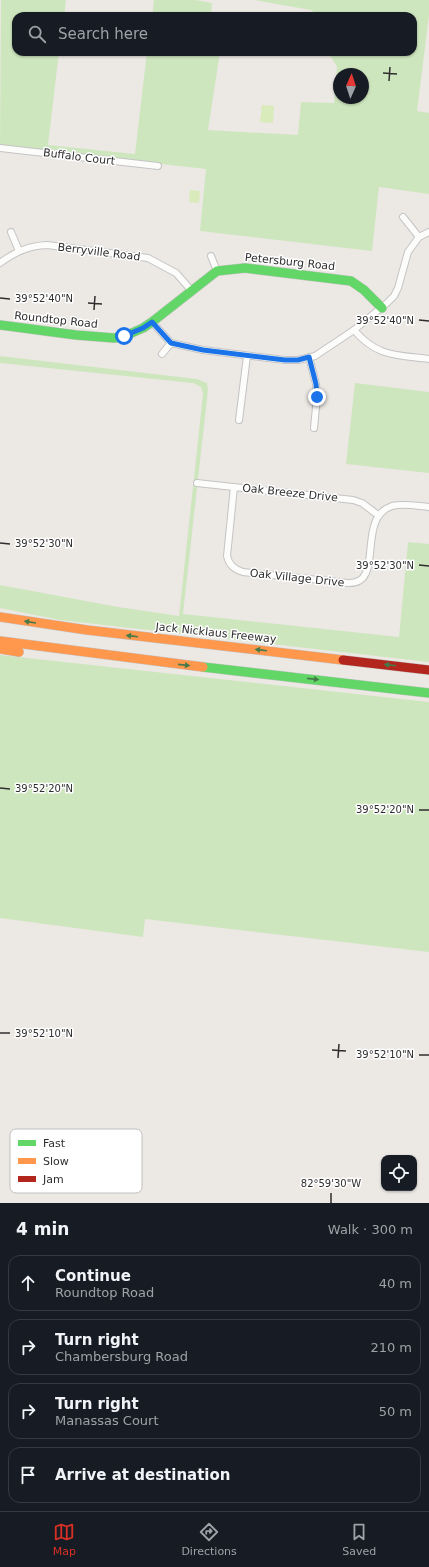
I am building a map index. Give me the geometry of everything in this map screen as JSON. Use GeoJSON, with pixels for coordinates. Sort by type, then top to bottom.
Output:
{"type":"FeatureCollection","features":[{"type":"Feature","properties":{"kind":"main road","name":"Petersburg Road"},"geometry":{"type":"LineString","coordinates":[[191,290],[217,271],[244,268],[351,282],[365,290],[382,308]]}},
{"type":"Feature","properties":{"kind":"main road","name":"Roundtop Road"},"geometry":{"type":"LineString","coordinates":[[0,325],[76,335],[114,338],[124,336],[143,328],[191,290]]}},
{"type":"Feature","properties":{"kind":"main road","name":"Jack Nicklaus Freeway"},"geometry":{"type":"LineString","coordinates":[[0,618],[87,630],[429,670]]}},
{"type":"Feature","properties":{"kind":"main road"},"geometry":{"type":"LineString","coordinates":[[0,641],[145,661],[429,693]]}},
{"type":"Feature","properties":{"kind":"main road"},"geometry":{"type":"LineString","coordinates":[[0,649],[27,653],[145,661]]}},
{"type":"Feature","properties":{"kind":"street","name":"Buffalo Court"},"geometry":{"type":"LineString","coordinates":[[0,148],[158,166]]}},
{"type":"Feature","properties":{"kind":"street"},"geometry":{"type":"LineString","coordinates":[[403,217],[419,237]]}},
{"type":"Feature","properties":{"kind":"street"},"geometry":{"type":"LineString","coordinates":[[11,232],[19,251]]}},
{"type":"Feature","properties":{"kind":"street"},"geometry":{"type":"LineString","coordinates":[[152,322],[171,343],[203,350],[285,360],[298,360],[315,356],[354,330],[382,308],[394,296],[398,288],[408,252],[419,237],[429,232]]}},
{"type":"Feature","properties":{"kind":"street","name":"Berryville Road"},"geometry":{"type":"LineString","coordinates":[[0,263],[19,251],[36,246],[47,245],[148,258],[176,273],[191,290]]}},
{"type":"Feature","properties":{"kind":"street"},"geometry":{"type":"LineString","coordinates":[[211,256],[217,271]]}},
{"type":"Feature","properties":{"kind":"street"},"geometry":{"type":"LineString","coordinates":[[354,330],[363,341],[374,349],[383,352],[429,358]]}},
{"type":"Feature","properties":{"kind":"street"},"geometry":{"type":"LineString","coordinates":[[162,354],[171,343]]}},
{"type":"Feature","properties":{"kind":"street"},"geometry":{"type":"LineString","coordinates":[[239,420],[247,356]]}},
{"type":"Feature","properties":{"kind":"street"},"geometry":{"type":"LineString","coordinates":[[309,357],[316,384],[317,397],[314,428]]}},
{"type":"Feature","properties":{"kind":"street","name":"Oak Breeze Drive"},"geometry":{"type":"LineString","coordinates":[[197,483],[353,500],[362,503],[378,515]]}},
{"type":"Feature","properties":{"kind":"street","name":"Oak Village Drive"},"geometry":{"type":"LineString","coordinates":[[234,487],[227,552],[231,566],[243,572],[348,584],[355,583],[362,579],[367,571],[374,525],[378,515]]}},
{"type":"Feature","properties":{"kind":"street"},"geometry":{"type":"LineString","coordinates":[[378,515],[386,509],[400,505],[429,507]]}},
{"type":"Feature","properties":{"kind":"green space"},"geometry":{"type":"Polygon","coordinates":[[[1,0],[66,0],[64,12],[12,12],[12,56],[59,56],[48,145],[135,154],[147,56],[219,56],[208,130],[298,135],[301,102],[369,104],[369,68],[337,68],[330,56],[417,56],[417,12],[314,12],[311,10],[254,0],[429,0],[429,15],[417,111],[429,113],[429,194],[379,187],[372,251],[200,231],[206,169],[0,146],[1,0]]]}},
{"type":"Feature","properties":{"kind":"green space"},"geometry":{"type":"Polygon","coordinates":[[[154,0],[195,0],[212,3],[211,12],[152,12],[154,0]]]}},
{"type":"Feature","properties":{"kind":"green space"},"geometry":{"type":"Polygon","coordinates":[[[262,105],[274,106],[273,123],[260,122],[262,105]]]}},
{"type":"Feature","properties":{"kind":"green space"},"geometry":{"type":"Polygon","coordinates":[[[190,190],[200,191],[199,203],[189,202],[190,190]]]}},
{"type":"Feature","properties":{"kind":"green space"},"geometry":{"type":"Polygon","coordinates":[[[0,356],[197,379],[207,383],[208,390],[183,614],[399,637],[408,542],[429,544],[429,662],[60,620],[0,608],[0,585],[118,607],[179,616],[203,394],[201,387],[193,383],[0,363],[0,356]]]}},
{"type":"Feature","properties":{"kind":"green space"},"geometry":{"type":"Polygon","coordinates":[[[355,383],[429,392],[429,473],[346,464],[355,383]]]}},
{"type":"Feature","properties":{"kind":"green space"},"geometry":{"type":"Polygon","coordinates":[[[0,655],[429,702],[429,952],[145,919],[143,937],[0,918],[0,655]]]}},
{"type":"Feature","properties":{"kind":"traffic: fast"},"geometry":{"type":"LineString","coordinates":[[0,325],[76,335],[114,338],[125,336],[152,322],[217,271],[245,268],[351,281],[364,290],[382,308]]}},
{"type":"Feature","properties":{"kind":"traffic: fast"},"geometry":{"type":"LineString","coordinates":[[203,667],[429,693]]}},
{"type":"Feature","properties":{"kind":"traffic: slow"},"geometry":{"type":"LineString","coordinates":[[0,617],[87,630],[343,660]]}},
{"type":"Feature","properties":{"kind":"traffic: slow"},"geometry":{"type":"LineString","coordinates":[[0,641],[203,667]]}},
{"type":"Feature","properties":{"kind":"traffic: slow"},"geometry":{"type":"LineString","coordinates":[[0,649],[19,652]]}},
{"type":"Feature","properties":{"kind":"traffic: jam"},"geometry":{"type":"LineString","coordinates":[[343,660],[429,670]]}},
{"type":"Feature","properties":{"kind":"route"},"geometry":{"type":"LineString","coordinates":[[124,336],[143,328],[152,322],[171,343],[203,350],[285,360],[298,360],[309,357],[316,384],[317,397]]}}]}
